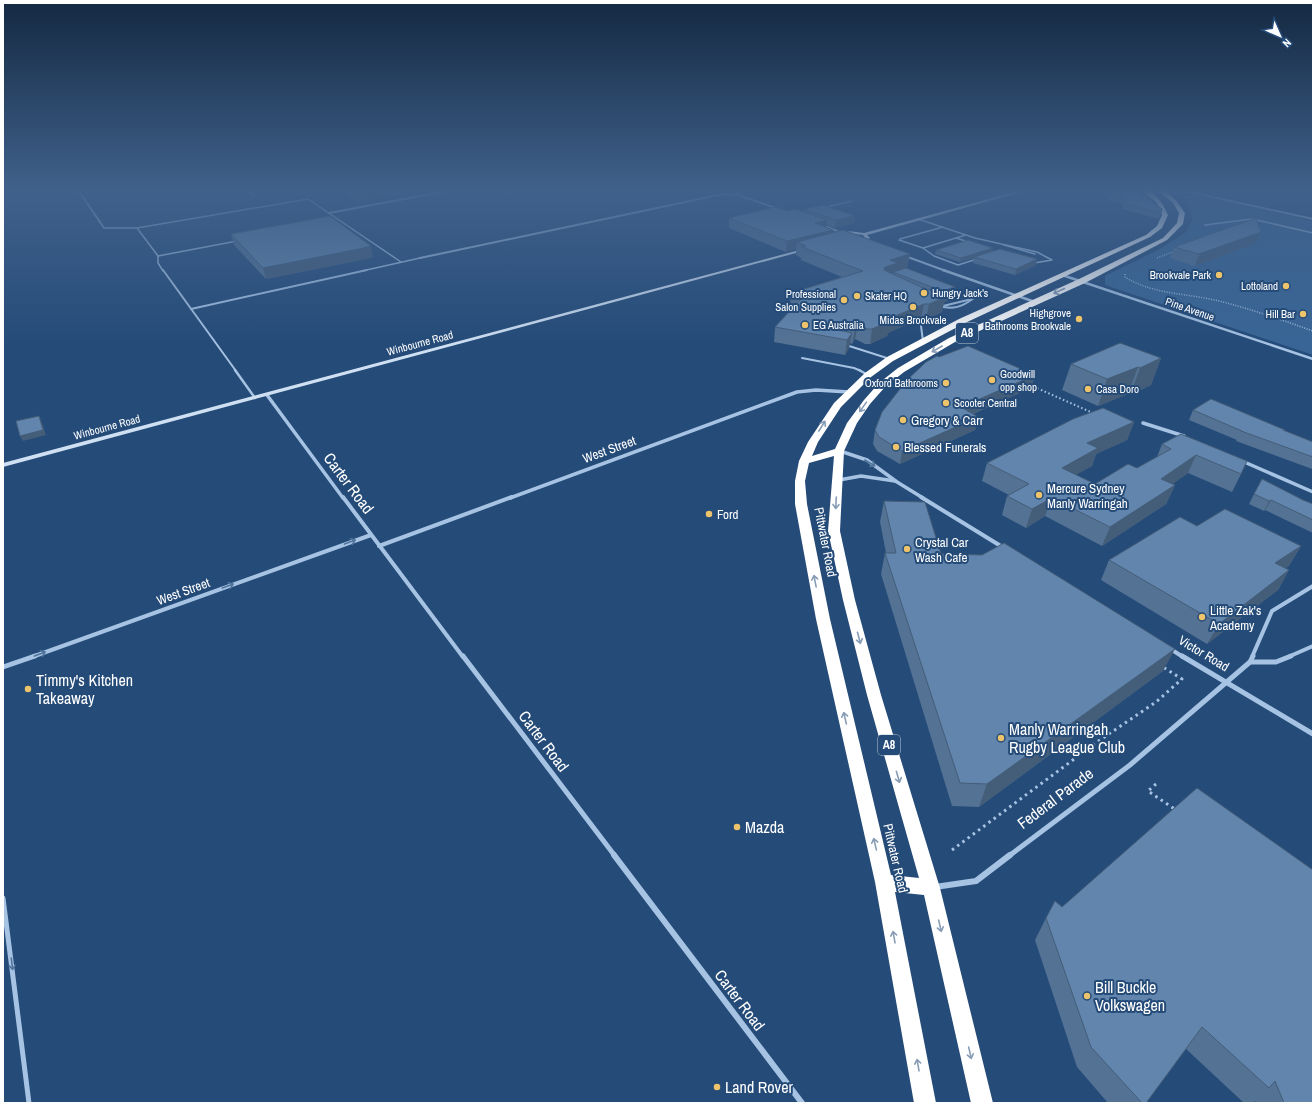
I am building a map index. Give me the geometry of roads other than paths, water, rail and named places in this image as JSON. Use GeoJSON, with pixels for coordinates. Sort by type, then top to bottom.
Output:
{"type":"FeatureCollection","features":[{"type":"Feature","properties":{"kind":"highway","name":"Pittwater Road"},"geometry":{"type":"LineString","coordinates":[[925,1103],[884,882],[823,619],[801,504],[800,481],[804,461],[827,418],[849,392],[868,375],[890,359],[923,341],[1015,296],[1137,242]]}},
{"type":"Feature","properties":{"kind":"highway","name":"Pittwater Road"},"geometry":{"type":"LineString","coordinates":[[982,1103],[931,888],[874,695],[849,600],[834,531],[839,451],[852,422],[867,402],[882,385],[901,370],[952,340],[1082,281],[1160,242]]}},
{"type":"Feature","properties":{"kind":"highway"},"geometry":{"type":"LineString","coordinates":[[804,461],[839,451]]}},
{"type":"Feature","properties":{"kind":"highway","name":"Federal Parade"},"geometry":{"type":"LineString","coordinates":[[884,882],[931,888]]}},
{"type":"Feature","properties":{"kind":"main road"},"geometry":{"type":"LineString","coordinates":[[831,243],[836,242]]}},
{"type":"Feature","properties":{"kind":"main road"},"geometry":{"type":"LineString","coordinates":[[851,242],[865,242]]}},
{"type":"Feature","properties":{"kind":"main road","name":"Winbourne Road"},"geometry":{"type":"LineString","coordinates":[[3,465],[810,248]]}},
{"type":"Feature","properties":{"kind":"street"},"geometry":{"type":"LineString","coordinates":[[420,258],[498,242]]}},
{"type":"Feature","properties":{"kind":"street"},"geometry":{"type":"LineString","coordinates":[[900,254],[1035,302]]}},
{"type":"Feature","properties":{"kind":"street","name":"Pine Avenue"},"geometry":{"type":"LineString","coordinates":[[1061,275],[1313,359]]}},
{"type":"Feature","properties":{"kind":"street","name":"West Street"},"geometry":{"type":"LineString","coordinates":[[380,546],[797,392],[816,390],[849,392]]}},
{"type":"Feature","properties":{"kind":"street","name":"Carter Road"},"geometry":{"type":"LineString","coordinates":[[267,395],[371,535],[802,1103]]}},
{"type":"Feature","properties":{"kind":"street"},"geometry":{"type":"LineString","coordinates":[[1144,423],[1192,440]]}},
{"type":"Feature","properties":{"kind":"street"},"geometry":{"type":"LineString","coordinates":[[839,451],[867,460],[897,482],[1009,551]]}},
{"type":"Feature","properties":{"kind":"street"},"geometry":{"type":"LineString","coordinates":[[1235,458],[1313,492]]}},
{"type":"Feature","properties":{"kind":"street"},"geometry":{"type":"LineString","coordinates":[[837,481],[852,475],[860,475],[897,482]]}},
{"type":"Feature","properties":{"kind":"street","name":"West Street"},"geometry":{"type":"LineString","coordinates":[[3,667],[371,535]]}},
{"type":"Feature","properties":{"kind":"street"},"geometry":{"type":"LineString","coordinates":[[1313,586],[1272,611],[1250,662],[1276,662],[1313,646]]}},
{"type":"Feature","properties":{"kind":"street","name":"Victor Road"},"geometry":{"type":"LineString","coordinates":[[1165,645],[1313,734]]}},
{"type":"Feature","properties":{"kind":"street","name":"Federal Parade"},"geometry":{"type":"LineString","coordinates":[[931,888],[976,881],[1130,765],[1250,662]]}},
{"type":"Feature","properties":{"kind":"lane"},"geometry":{"type":"LineString","coordinates":[[148,242],[158,256],[158,263],[255,398]]}},
{"type":"Feature","properties":{"kind":"lane"},"geometry":{"type":"LineString","coordinates":[[158,256],[232,242]]}},
{"type":"Feature","properties":{"kind":"lane"},"geometry":{"type":"LineString","coordinates":[[372,242],[401,262]]}},
{"type":"Feature","properties":{"kind":"lane"},"geometry":{"type":"LineString","coordinates":[[904,242],[923,248],[934,256],[958,265],[981,258]]}},
{"type":"Feature","properties":{"kind":"lane"},"geometry":{"type":"LineString","coordinates":[[923,248],[944,242]]}},
{"type":"Feature","properties":{"kind":"lane"},"geometry":{"type":"LineString","coordinates":[[967,242],[971,243]]}},
{"type":"Feature","properties":{"kind":"lane"},"geometry":{"type":"LineString","coordinates":[[994,242],[1041,254],[1052,260],[1033,263]]}},
{"type":"Feature","properties":{"kind":"lane"},"geometry":{"type":"LineString","coordinates":[[191,309],[420,258]]}},
{"type":"Feature","properties":{"kind":"lane"},"geometry":{"type":"LineString","coordinates":[[934,304],[941,307],[953,310],[974,298],[963,300],[951,306],[941,307]]}},
{"type":"Feature","properties":{"kind":"lane"},"geometry":{"type":"LineString","coordinates":[[921,326],[923,341]]}},
{"type":"Feature","properties":{"kind":"lane"},"geometry":{"type":"LineString","coordinates":[[844,344],[890,359]]}},
{"type":"Feature","properties":{"kind":"lane"},"geometry":{"type":"LineString","coordinates":[[802,358],[854,368],[868,375]]}},
{"type":"Feature","properties":{"kind":"lane"},"geometry":{"type":"LineString","coordinates":[[3,898],[29,1103]]}},
{"type":"Feature","properties":{"kind":"place","name":"Brookvale Park"},"geometry":{"type":"Point","coordinates":[1219,275]}},
{"type":"Feature","properties":{"kind":"place","name":"Lottoland"},"geometry":{"type":"Point","coordinates":[1286,286]}},
{"type":"Feature","properties":{"kind":"place","name":"Hungry Jack's"},"geometry":{"type":"Point","coordinates":[924,293]}},
{"type":"Feature","properties":{"kind":"place","name":"Skater HQ"},"geometry":{"type":"Point","coordinates":[857,296]}},
{"type":"Feature","properties":{"kind":"place","name":"Professional Salon Supplies"},"geometry":{"type":"Point","coordinates":[844,300]}},
{"type":"Feature","properties":{"kind":"place","name":"Midas Brookvale"},"geometry":{"type":"Point","coordinates":[913,307]}},
{"type":"Feature","properties":{"kind":"place","name":"Hill Bar"},"geometry":{"type":"Point","coordinates":[1303,314]}},
{"type":"Feature","properties":{"kind":"place","name":"Highgrove Bathrooms Brookvale"},"geometry":{"type":"Point","coordinates":[1079,319]}},
{"type":"Feature","properties":{"kind":"place","name":"EG Australia"},"geometry":{"type":"Point","coordinates":[805,325]}},
{"type":"Feature","properties":{"kind":"place","name":"Goodwill opp shop"},"geometry":{"type":"Point","coordinates":[992,380]}},
{"type":"Feature","properties":{"kind":"place","name":"Oxford Bathrooms"},"geometry":{"type":"Point","coordinates":[946,383]}},
{"type":"Feature","properties":{"kind":"place","name":"Casa Doro"},"geometry":{"type":"Point","coordinates":[1088,389]}},
{"type":"Feature","properties":{"kind":"place","name":"Scooter Central"},"geometry":{"type":"Point","coordinates":[946,403]}},
{"type":"Feature","properties":{"kind":"place","name":"Gregory & Carr"},"geometry":{"type":"Point","coordinates":[903,420]}},
{"type":"Feature","properties":{"kind":"place","name":"Blessed Funerals"},"geometry":{"type":"Point","coordinates":[896,447]}},
{"type":"Feature","properties":{"kind":"place","name":"Mercure Sydney Manly Warringah"},"geometry":{"type":"Point","coordinates":[1039,495]}},
{"type":"Feature","properties":{"kind":"place","name":"Ford"},"geometry":{"type":"Point","coordinates":[709,514]}},
{"type":"Feature","properties":{"kind":"place","name":"Crystal Car Wash Cafe"},"geometry":{"type":"Point","coordinates":[907,549]}},
{"type":"Feature","properties":{"kind":"place","name":"Little Zak's Academy"},"geometry":{"type":"Point","coordinates":[1202,617]}},
{"type":"Feature","properties":{"kind":"place","name":"Timmy's Kitchen Takeaway"},"geometry":{"type":"Point","coordinates":[28,689]}},
{"type":"Feature","properties":{"kind":"place","name":"Manly Warringah Rugby League Club"},"geometry":{"type":"Point","coordinates":[1001,738]}},
{"type":"Feature","properties":{"kind":"place","name":"Mazda"},"geometry":{"type":"Point","coordinates":[737,827]}},
{"type":"Feature","properties":{"kind":"place","name":"Bill Buckle Volkswagen"},"geometry":{"type":"Point","coordinates":[1087,996]}},
{"type":"Feature","properties":{"kind":"place","name":"Land Rover"},"geometry":{"type":"Point","coordinates":[717,1087]}}]}
